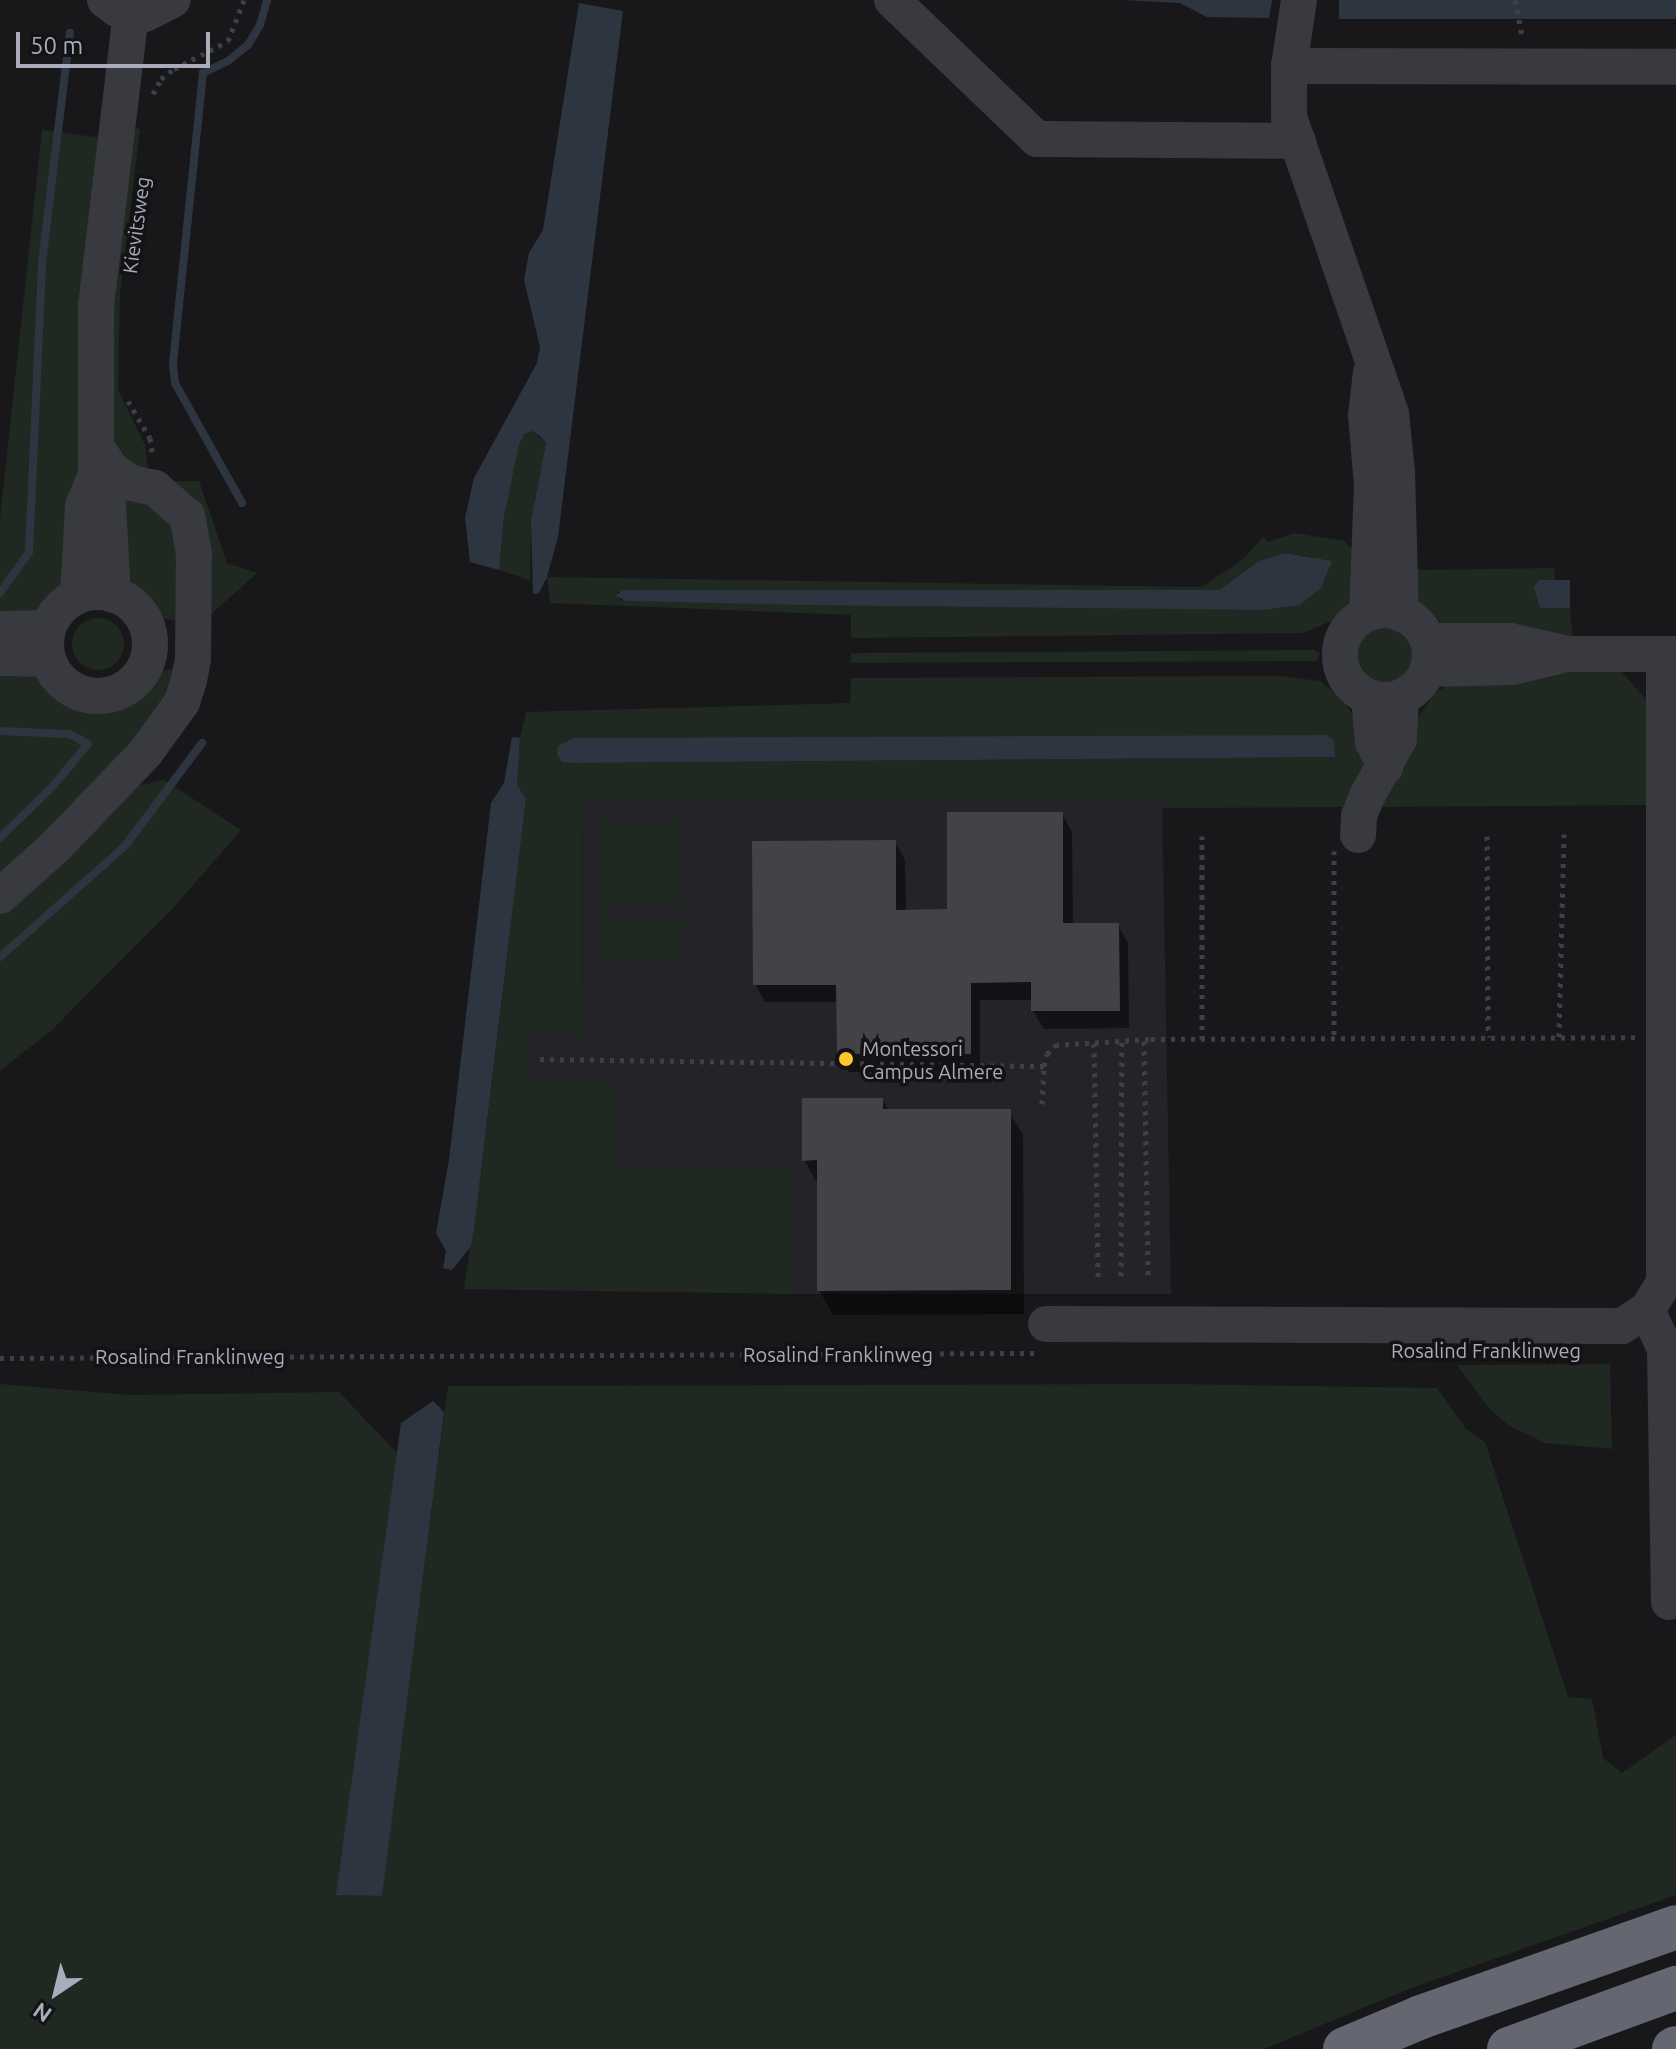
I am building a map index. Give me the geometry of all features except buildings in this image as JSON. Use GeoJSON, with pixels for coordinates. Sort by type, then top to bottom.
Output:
{"type":"FeatureCollection","features":[{"type":"Feature","properties":{"kind":"highway"},"geometry":{"type":"LineString","coordinates":[[1345,2049],[1421,2017],[1676,1927]]}},
{"type":"Feature","properties":{"kind":"highway"},"geometry":{"type":"LineString","coordinates":[[1509,2049],[1676,1988]]}},
{"type":"Feature","properties":{"kind":"street"},"geometry":{"type":"LineString","coordinates":[[118,7],[159,10],[173,0]]}},
{"type":"Feature","properties":{"kind":"street"},"geometry":{"type":"LineString","coordinates":[[892,0],[1037,139],[1298,141]]}},
{"type":"Feature","properties":{"kind":"street"},"geometry":{"type":"LineString","coordinates":[[1299,0],[1289,66],[1289,117],[1372,359],[1366,415],[1384,614]]}},
{"type":"Feature","properties":{"kind":"street","name":"Kievitsweg"},"geometry":{"type":"LineString","coordinates":[[96,595],[83,506],[96,461],[96,306],[118,7]]}},
{"type":"Feature","properties":{"kind":"street"},"geometry":{"type":"LineString","coordinates":[[1289,66],[1676,67]]}},
{"type":"Feature","properties":{"kind":"street"},"geometry":{"type":"LineString","coordinates":[[0,896],[55,847],[146,752],[182,702],[193,659],[192,530],[178,506],[155,488],[121,477],[96,461]]}},
{"type":"Feature","properties":{"kind":"street"},"geometry":{"type":"LineString","coordinates":[[96,595],[131,604],[147,628],[147,660],[134,681],[114,693],[91,695],[60,680],[48,644],[60,608],[96,595]]}},
{"type":"Feature","properties":{"kind":"street"},"geometry":{"type":"LineString","coordinates":[[1384,614],[1422,629],[1428,655],[1418,686],[1385,697],[1348,681],[1341,659],[1344,639],[1353,624],[1384,614]]}},
{"type":"Feature","properties":{"kind":"street"},"geometry":{"type":"LineString","coordinates":[[0,629],[48,644]]}},
{"type":"Feature","properties":{"kind":"street"},"geometry":{"type":"LineString","coordinates":[[1428,655],[1510,641],[1568,654],[1670,654],[1664,1283],[1647,1310],[1665,1349],[1669,1602]]}},
{"type":"Feature","properties":{"kind":"street"},"geometry":{"type":"LineString","coordinates":[[0,658],[48,644]]}},
{"type":"Feature","properties":{"kind":"street"},"geometry":{"type":"LineString","coordinates":[[1346,835],[1385,767],[1373,742],[1385,697]]}},
{"type":"Feature","properties":{"kind":"street","name":"Rosalind Franklinweg"},"geometry":{"type":"LineString","coordinates":[[1048,1338],[1622,1326],[1647,1310]]}},
{"type":"Feature","properties":{"kind":"path"},"geometry":{"type":"LineString","coordinates":[[151,110],[152,95],[161,79],[228,41],[244,0]]}},
{"type":"Feature","properties":{"kind":"path"},"geometry":{"type":"LineString","coordinates":[[1515,0],[1520,28]]}},
{"type":"Feature","properties":{"kind":"path"},"geometry":{"type":"LineString","coordinates":[[125,393],[150,438],[155,488]]}},
{"type":"Feature","properties":{"kind":"path"},"geometry":{"type":"LineString","coordinates":[[1559,1037],[1564,834]]}},
{"type":"Feature","properties":{"kind":"path"},"geometry":{"type":"LineString","coordinates":[[1334,1038],[1346,835]]}},
{"type":"Feature","properties":{"kind":"path"},"geometry":{"type":"LineString","coordinates":[[1202,836],[1202,1039]]}},
{"type":"Feature","properties":{"kind":"path"},"geometry":{"type":"LineString","coordinates":[[1487,836],[1488,1037]]}},
{"type":"Feature","properties":{"kind":"path"},"geometry":{"type":"LineString","coordinates":[[1042,1104],[1044,1066],[1047,1054],[1055,1045],[1202,1039],[1664,1036]]}},
{"type":"Feature","properties":{"kind":"path"},"geometry":{"type":"LineString","coordinates":[[1144,1041],[1148,1279]]}},
{"type":"Feature","properties":{"kind":"path"},"geometry":{"type":"LineString","coordinates":[[1121,1276],[1122,1042]]}},
{"type":"Feature","properties":{"kind":"path"},"geometry":{"type":"LineString","coordinates":[[1094,1043],[1098,1277]]}},
{"type":"Feature","properties":{"kind":"path"},"geometry":{"type":"LineString","coordinates":[[540,1059],[1044,1066]]}},
{"type":"Feature","properties":{"kind":"path","name":"Rosalind Franklinweg"},"geometry":{"type":"LineString","coordinates":[[0,1358],[1048,1338]]}},
{"type":"Feature","properties":{"kind":"shaded area"},"geometry":{"type":"Polygon","coordinates":[[[1123,0],[1272,0],[1269,18],[1207,17],[1180,3],[1123,0]]]}},
{"type":"Feature","properties":{"kind":"shaded area"},"geometry":{"type":"Polygon","coordinates":[[[1339,0],[1676,0],[1676,19],[1339,19],[1339,0]]]}},
{"type":"Feature","properties":{"kind":"shaded area"},"geometry":{"type":"Polygon","coordinates":[[[579,3],[623,11],[558,537],[547,577],[539,593],[533,594],[531,521],[546,443],[540,436],[532,431],[524,434],[519,445],[504,517],[499,570],[470,562],[465,518],[474,478],[537,363],[540,347],[524,280],[529,253],[543,230],[579,3]]]}},
{"type":"Feature","properties":{"kind":"shaded area"},"geometry":{"type":"Polygon","coordinates":[[[131,128],[140,129],[120,294],[118,390],[145,445],[148,467],[145,477],[128,470],[109,432],[109,348],[131,128]]]}},
{"type":"Feature","properties":{"kind":"shaded area"},"geometry":{"type":"Polygon","coordinates":[[[42,130],[103,138],[75,554],[64,590],[55,601],[39,613],[0,624],[0,519],[42,130]]]}},
{"type":"Feature","properties":{"kind":"shaded area"},"geometry":{"type":"Polygon","coordinates":[[[532,431],[546,443],[531,521],[530,580],[499,570],[504,517],[519,445],[524,434],[532,431]]]}},
{"type":"Feature","properties":{"kind":"shaded area"},"geometry":{"type":"Polygon","coordinates":[[[167,481],[199,481],[227,563],[257,573],[201,623],[167,481]]]}},
{"type":"Feature","properties":{"kind":"shaded area"},"geometry":{"type":"Polygon","coordinates":[[[114,487],[176,520],[184,623],[154,616],[123,586],[114,487]]]}},
{"type":"Feature","properties":{"kind":"shaded area"},"geometry":{"type":"Polygon","coordinates":[[[1295,533],[1344,541],[1354,551],[1353,602],[1336,619],[1303,633],[851,638],[851,615],[550,603],[547,577],[1202,587],[1243,559],[1263,537],[1268,542],[1295,533]],[[1285,553],[1259,561],[1220,590],[617,592],[620,600],[626,601],[1264,610],[1299,605],[1314,557],[1285,553]]]}},
{"type":"Feature","properties":{"kind":"shaded area"},"geometry":{"type":"Polygon","coordinates":[[[1285,553],[1332,561],[1321,588],[1299,605],[1264,610],[811,605],[626,601],[616,596],[622,590],[1220,590],[1259,561],[1285,553]]]}},
{"type":"Feature","properties":{"kind":"shaded area"},"geometry":{"type":"Polygon","coordinates":[[[1554,568],[1555,580],[1539,580],[1540,608],[1570,608],[1573,641],[1442,623],[1421,605],[1409,570],[1554,568]]]}},
{"type":"Feature","properties":{"kind":"shaded area"},"geometry":{"type":"Polygon","coordinates":[[[1539,580],[1570,580],[1570,608],[1540,608],[1534,587],[1539,580]]]}},
{"type":"Feature","properties":{"kind":"shaded area"},"geometry":{"type":"Polygon","coordinates":[[[98,618],[117,625],[124,644],[117,663],[98,670],[79,663],[72,644],[79,625],[98,618]]]}},
{"type":"Feature","properties":{"kind":"shaded area"},"geometry":{"type":"Polygon","coordinates":[[[1386,627],[1405,636],[1414,655],[1405,674],[1386,683],[1367,674],[1358,655],[1367,636],[1386,627]]]}},
{"type":"Feature","properties":{"kind":"shaded area"},"geometry":{"type":"Polygon","coordinates":[[[1313,650],[1320,653],[1317,661],[851,663],[851,653],[1313,650]]]}},
{"type":"Feature","properties":{"kind":"shaded area"},"geometry":{"type":"Polygon","coordinates":[[[0,665],[40,675],[62,696],[82,704],[115,704],[158,673],[175,668],[178,692],[0,888],[0,665]]]}},
{"type":"Feature","properties":{"kind":"shaded area"},"geometry":{"type":"Polygon","coordinates":[[[1618,668],[1653,707],[1653,805],[1374,807],[1404,768],[1415,722],[1436,692],[1447,686],[1569,669],[1618,668]]]}},
{"type":"Feature","properties":{"kind":"shaded area"},"geometry":{"type":"Polygon","coordinates":[[[1279,676],[1320,681],[1340,697],[1354,716],[1366,761],[1349,807],[1162,808],[1162,797],[582,797],[583,1035],[528,1035],[529,1083],[617,1083],[617,1165],[792,1165],[792,1294],[464,1289],[481,1174],[526,799],[517,785],[520,738],[526,712],[850,703],[851,678],[1279,676]],[[1327,735],[564,741],[573,763],[1334,757],[1334,741],[1327,735]]]}},
{"type":"Feature","properties":{"kind":"shaded area"},"geometry":{"type":"Polygon","coordinates":[[[1327,735],[1334,741],[1335,757],[573,763],[562,762],[557,754],[558,746],[573,738],[1327,735]]]}},
{"type":"Feature","properties":{"kind":"shaded area"},"geometry":{"type":"Polygon","coordinates":[[[512,737],[520,738],[517,785],[526,799],[474,1229],[471,1246],[452,1270],[443,1268],[446,1251],[436,1233],[449,1160],[491,803],[504,783],[512,737]]]}},
{"type":"Feature","properties":{"kind":"shaded area"},"geometry":{"type":"Polygon","coordinates":[[[164,780],[241,830],[175,906],[52,1030],[0,1071],[0,905],[121,789],[164,780]]]}},
{"type":"Feature","properties":{"kind":"shaded area","name":"Montessori Campus Almere"},"geometry":{"type":"Polygon","coordinates":[[[582,797],[1162,797],[1171,1294],[792,1294],[792,1165],[617,1165],[528,1083],[528,1035],[583,1034],[582,797]]]}},
{"type":"Feature","properties":{"kind":"shaded area"},"geometry":{"type":"Polygon","coordinates":[[[600,821],[681,821],[681,906],[600,906],[600,821]]]}},
{"type":"Feature","properties":{"kind":"shaded area"},"geometry":{"type":"Polygon","coordinates":[[[600,918],[684,918],[684,962],[600,962],[600,918]]]}},
{"type":"Feature","properties":{"kind":"shaded area"},"geometry":{"type":"Polygon","coordinates":[[[1610,1364],[1612,1449],[1545,1443],[1508,1425],[1489,1408],[1457,1365],[1610,1364]]]}},
{"type":"Feature","properties":{"kind":"shaded area"},"geometry":{"type":"Polygon","coordinates":[[[0,1384],[130,1395],[339,1392],[397,1453],[337,1895],[381,1896],[448,1386],[1172,1384],[1437,1388],[1466,1429],[1485,1442],[1568,1697],[1592,1699],[1603,1758],[1622,1773],[1676,1735],[1676,1895],[1411,1988],[1264,2049],[0,2049],[0,1384]]]}},
{"type":"Feature","properties":{"kind":"shaded area"},"geometry":{"type":"Polygon","coordinates":[[[433,1401],[444,1412],[382,1896],[336,1895],[401,1423],[433,1401]]]}},
{"type":"Feature","properties":{"kind":"waterway"},"geometry":{"type":"LineString","coordinates":[[242,503],[175,383],[173,363],[203,73],[228,61],[248,45],[260,25],[267,0]]}},
{"type":"Feature","properties":{"kind":"waterway"},"geometry":{"type":"LineString","coordinates":[[0,593],[29,552],[42,263],[70,33]]}},
{"type":"Feature","properties":{"kind":"waterway"},"geometry":{"type":"LineString","coordinates":[[0,731],[69,734],[88,744],[52,787],[0,838]]}},
{"type":"Feature","properties":{"kind":"waterway"},"geometry":{"type":"LineString","coordinates":[[0,957],[125,846],[202,743]]}},
{"type":"Feature","properties":{"kind":"place","name":"Montessori Campus Almere"},"geometry":{"type":"Point","coordinates":[846,1059]}}]}
